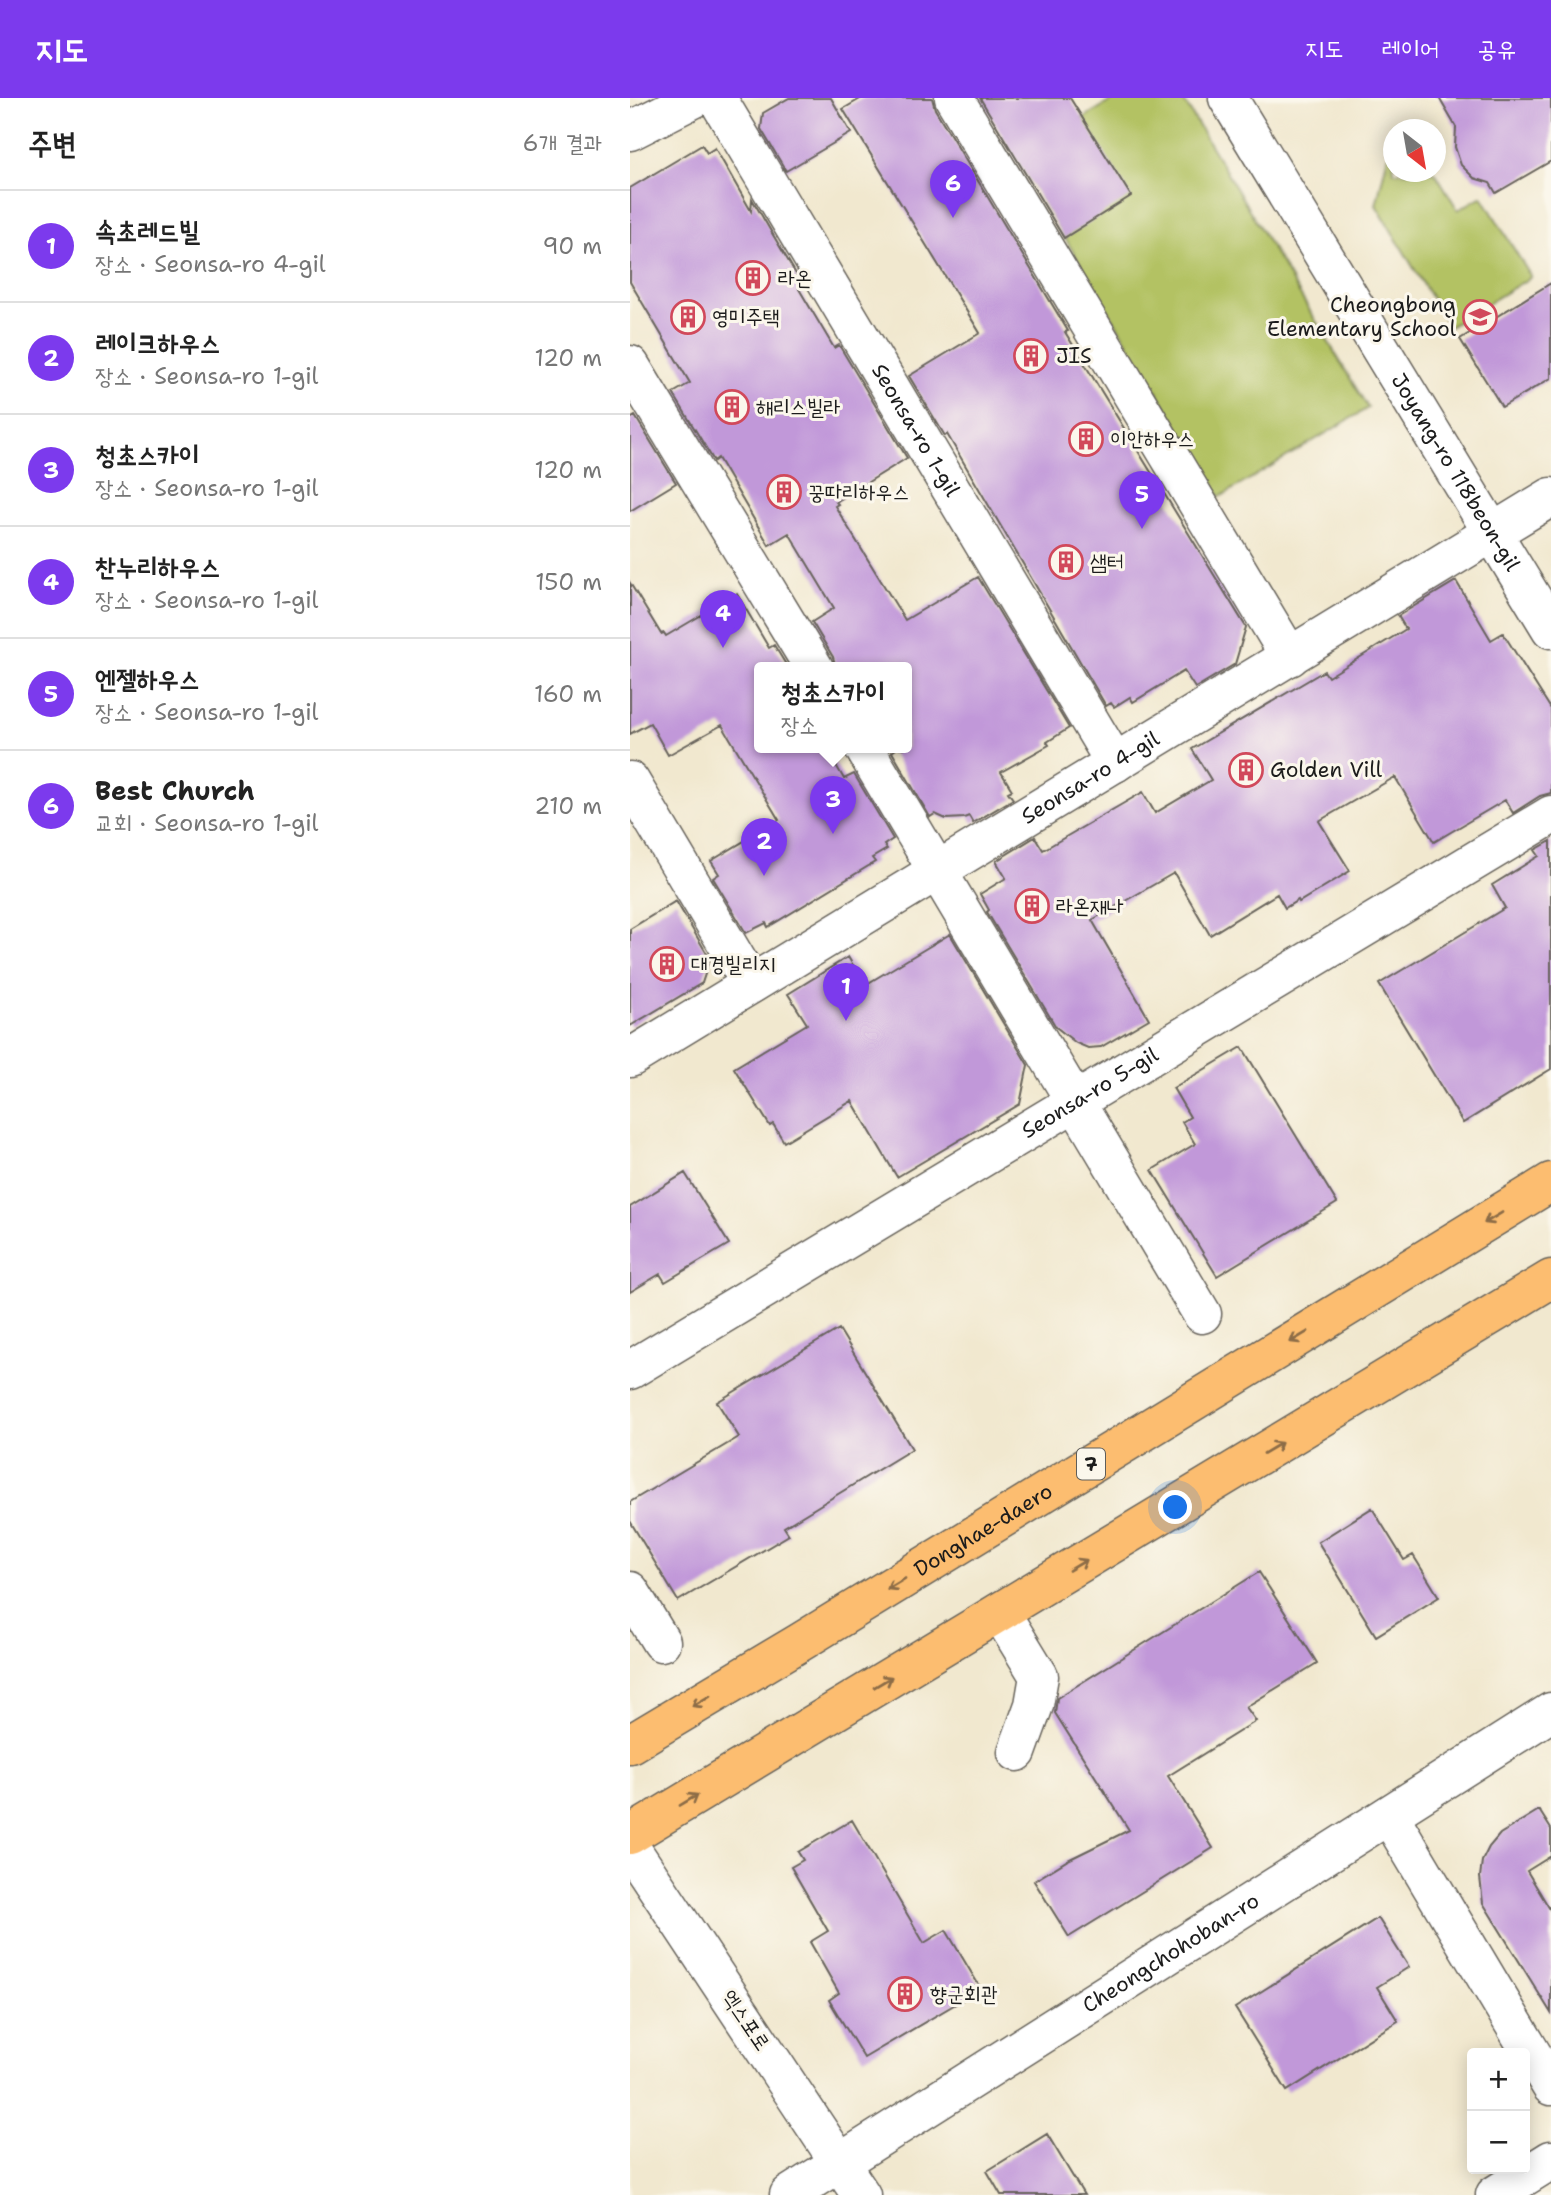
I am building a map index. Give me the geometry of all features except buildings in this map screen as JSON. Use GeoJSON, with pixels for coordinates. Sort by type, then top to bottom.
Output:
{"type":"FeatureCollection","features":[{"type":"Feature","properties":{"kind":"main road","name":"Donghae-daero"},"geometry":{"type":"LineString","coordinates":[[630,1744],[1551,1182]]}},
{"type":"Feature","properties":{"kind":"main road"},"geometry":{"type":"LineString","coordinates":[[630,1835],[1551,1279]]}},
{"type":"Feature","properties":{"kind":"street"},"geometry":{"type":"LineString","coordinates":[[630,131],[695,98]]}},
{"type":"Feature","properties":{"kind":"street","name":"Seonsa-ro 1-gil"},"geometry":{"type":"LineString","coordinates":[[717,98],[1115,763]]}},
{"type":"Feature","properties":{"kind":"street"},"geometry":{"type":"LineString","coordinates":[[954,98],[1290,657]]}},
{"type":"Feature","properties":{"kind":"street","name":"Joyang-ro 118beon-gil"},"geometry":{"type":"LineString","coordinates":[[1228,98],[1551,629]]}},
{"type":"Feature","properties":{"kind":"street"},"geometry":{"type":"LineString","coordinates":[[630,365],[810,662]]}},
{"type":"Feature","properties":{"kind":"street","name":"Seonsa-ro 4-gil"},"geometry":{"type":"LineString","coordinates":[[630,1058],[1551,497]]}},
{"type":"Feature","properties":{"kind":"street"},"geometry":{"type":"LineString","coordinates":[[867,753],[1202,1314]]}},
{"type":"Feature","properties":{"kind":"street"},"geometry":{"type":"LineString","coordinates":[[630,781],[751,984]]}},
{"type":"Feature","properties":{"kind":"street","name":"Seonsa-ro 5-gil"},"geometry":{"type":"LineString","coordinates":[[630,1370],[1551,815]]}},
{"type":"Feature","properties":{"kind":"street"},"geometry":{"type":"LineString","coordinates":[[630,1591],[661,1642]]}},
{"type":"Feature","properties":{"kind":"street"},"geometry":{"type":"LineString","coordinates":[[1000,1612],[1051,1685],[1034,1705],[1017,1752]]}},
{"type":"Feature","properties":{"kind":"street","name":"Cheongchohoban-ro"},"geometry":{"type":"LineString","coordinates":[[789,2195],[1551,1712]]}},
{"type":"Feature","properties":{"kind":"street"},"geometry":{"type":"LineString","coordinates":[[1389,1815],[1551,2086]]}},
{"type":"Feature","properties":{"kind":"street","name":"엑스포로"},"geometry":{"type":"LineString","coordinates":[[630,1847],[862,2195]]}},
{"type":"Feature","properties":{"kind":"street"},"geometry":{"type":"LineString","coordinates":[[1495,2195],[1551,2160]]}},
{"type":"Feature","properties":{"kind":"green space"},"geometry":{"type":"Polygon","coordinates":[[[1116,98],[1182,98],[1368,408],[1220,497],[1017,158],[1116,98]]]}},
{"type":"Feature","properties":{"kind":"green space"},"geometry":{"type":"Polygon","coordinates":[[[1383,176],[1383,182],[1441,182],[1458,210],[1482,196],[1531,277],[1449,327],[1376,205],[1383,176]]]}},
{"type":"Feature","properties":{"kind":"place","name":"Best Church"},"geometry":{"type":"Point","coordinates":[953,218]}},
{"type":"Feature","properties":{"kind":"place","name":"라온"},"geometry":{"type":"Point","coordinates":[753,278]}},
{"type":"Feature","properties":{"kind":"place","name":"영미주택"},"geometry":{"type":"Point","coordinates":[688,317]}},
{"type":"Feature","properties":{"kind":"place","name":"Cheongbong Elementary School"},"geometry":{"type":"Point","coordinates":[1480,317]}},
{"type":"Feature","properties":{"kind":"place","name":"JIS"},"geometry":{"type":"Point","coordinates":[1031,356]}},
{"type":"Feature","properties":{"kind":"place","name":"해리스빌라"},"geometry":{"type":"Point","coordinates":[732,407]}},
{"type":"Feature","properties":{"kind":"place","name":"이안하우스"},"geometry":{"type":"Point","coordinates":[1086,439]}},
{"type":"Feature","properties":{"kind":"place","name":"꿍따리하우스"},"geometry":{"type":"Point","coordinates":[784,492]}},
{"type":"Feature","properties":{"kind":"place","name":"엔젤하우스"},"geometry":{"type":"Point","coordinates":[1142,529]}},
{"type":"Feature","properties":{"kind":"place","name":"샘터"},"geometry":{"type":"Point","coordinates":[1066,562]}},
{"type":"Feature","properties":{"kind":"place","name":"찬누리하우스"},"geometry":{"type":"Point","coordinates":[723,648]}},
{"type":"Feature","properties":{"kind":"place","name":"Golden Vill"},"geometry":{"type":"Point","coordinates":[1246,770]}},
{"type":"Feature","properties":{"kind":"place","name":"청초스카이"},"geometry":{"type":"Point","coordinates":[833,834]}},
{"type":"Feature","properties":{"kind":"place","name":"레이크하우스"},"geometry":{"type":"Point","coordinates":[764,876]}},
{"type":"Feature","properties":{"kind":"place","name":"라온재나"},"geometry":{"type":"Point","coordinates":[1032,906]}},
{"type":"Feature","properties":{"kind":"place","name":"대경빌리지"},"geometry":{"type":"Point","coordinates":[667,964]}},
{"type":"Feature","properties":{"kind":"place","name":"속초레드빌"},"geometry":{"type":"Point","coordinates":[846,1021]}},
{"type":"Feature","properties":{"kind":"place","name":"향군회관"},"geometry":{"type":"Point","coordinates":[905,1994]}}]}
